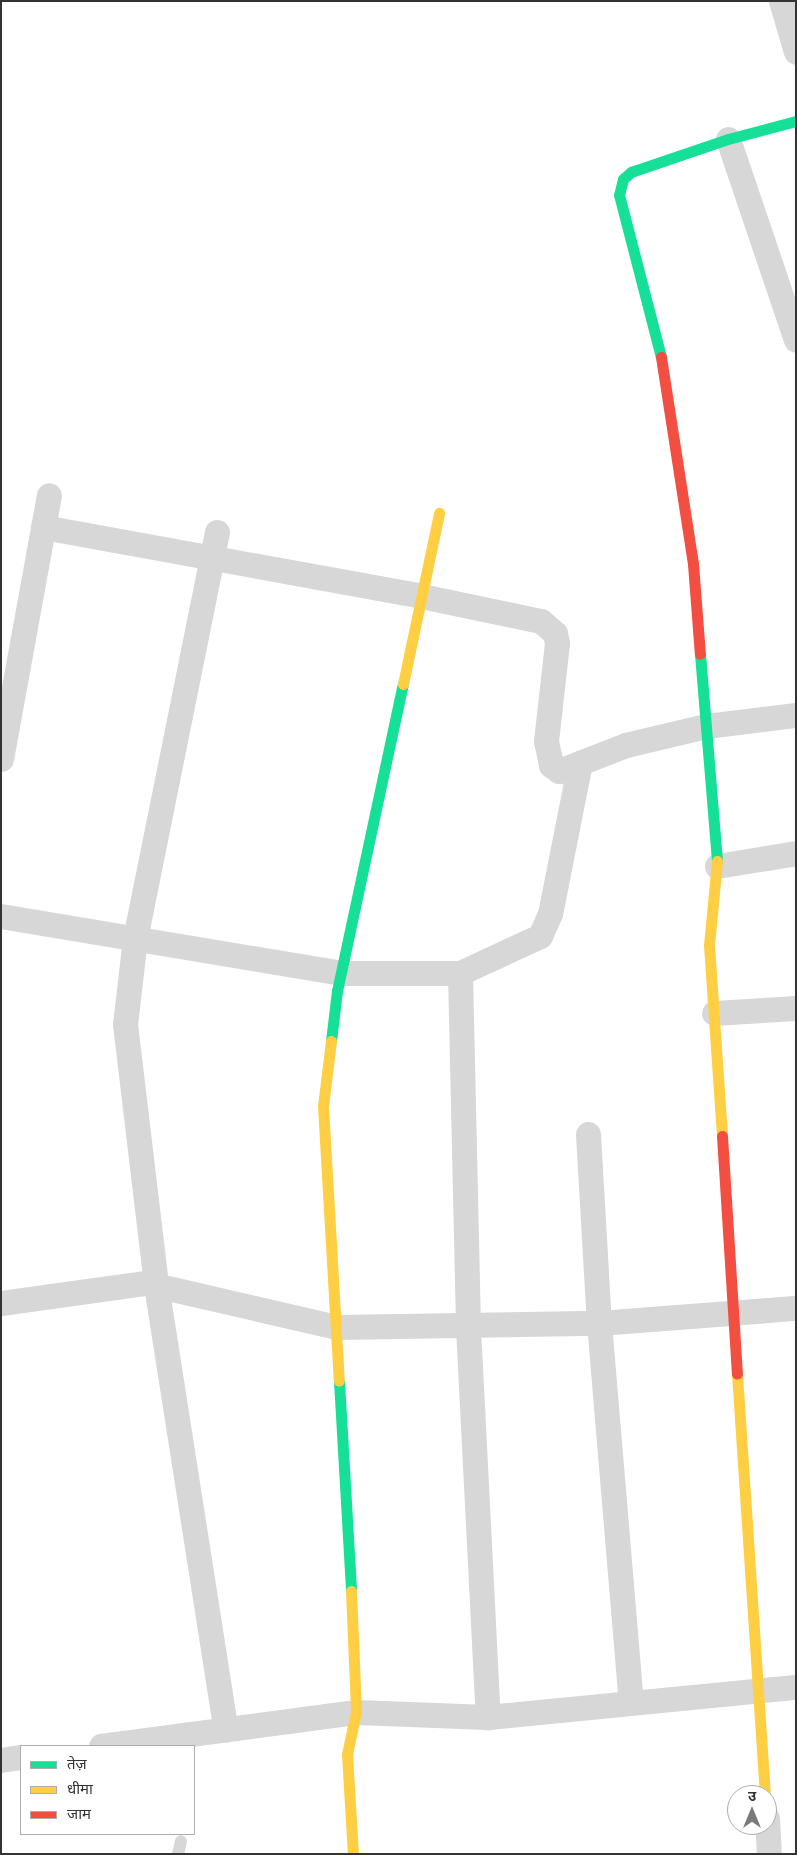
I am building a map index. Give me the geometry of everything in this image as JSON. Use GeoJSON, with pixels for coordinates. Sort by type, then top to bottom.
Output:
{"type":"FeatureCollection","features":[{"type":"Feature","properties":{"kind":"street"},"geometry":{"type":"LineString","coordinates":[[781,1],[796,52]]}},
{"type":"Feature","properties":{"kind":"street"},"geometry":{"type":"LineString","coordinates":[[764,1785],[736,1314],[709,945],[717,866],[693,564],[665,372],[619,195],[623,179],[631,172],[728,139],[796,121]]}},
{"type":"Feature","properties":{"kind":"street"},"geometry":{"type":"LineString","coordinates":[[728,139],[796,340]]}},
{"type":"Feature","properties":{"kind":"street"},"geometry":{"type":"LineString","coordinates":[[1,759],[49,495]]}},
{"type":"Feature","properties":{"kind":"street"},"geometry":{"type":"LineString","coordinates":[[353,1854],[347,1754],[356,1712],[323,1106],[341,973],[439,514]]}},
{"type":"Feature","properties":{"kind":"street"},"geometry":{"type":"LineString","coordinates":[[44,527],[421,596],[541,621],[555,633],[546,741],[551,765],[559,771],[626,745],[706,726],[796,715]]}},
{"type":"Feature","properties":{"kind":"street"},"geometry":{"type":"LineString","coordinates":[[217,532],[135,938],[125,1024],[156,1285],[226,1730]]}},
{"type":"Feature","properties":{"kind":"street"},"geometry":{"type":"LineString","coordinates":[[1,916],[341,973],[460,973],[540,936],[550,914],[580,763]]}},
{"type":"Feature","properties":{"kind":"street"},"geometry":{"type":"LineString","coordinates":[[717,866],[796,852]]}},
{"type":"Feature","properties":{"kind":"street"},"geometry":{"type":"LineString","coordinates":[[460,973],[468,1327],[488,1717]]}},
{"type":"Feature","properties":{"kind":"street"},"geometry":{"type":"LineString","coordinates":[[714,1013],[796,1008]]}},
{"type":"Feature","properties":{"kind":"street"},"geometry":{"type":"LineString","coordinates":[[588,1134],[599,1323],[631,1703]]}},
{"type":"Feature","properties":{"kind":"street"},"geometry":{"type":"LineString","coordinates":[[1,1303],[146,1283],[336,1327],[468,1327],[599,1323],[796,1308]]}},
{"type":"Feature","properties":{"kind":"street"},"geometry":{"type":"LineString","coordinates":[[109,1745],[356,1712],[488,1717],[796,1687]]}},
{"type":"Feature","properties":{"kind":"street"},"geometry":{"type":"LineString","coordinates":[[1,1760],[20,1757]]}},
{"type":"Feature","properties":{"kind":"street"},"geometry":{"type":"LineString","coordinates":[[768,1835],[770,1854]]}},
{"type":"Feature","properties":{"kind":"traffic: fast"},"geometry":{"type":"LineString","coordinates":[[661,357],[619,195],[623,179],[631,172],[728,139],[796,121]]}},
{"type":"Feature","properties":{"kind":"traffic: fast"},"geometry":{"type":"LineString","coordinates":[[700,654],[717,861]]}},
{"type":"Feature","properties":{"kind":"traffic: fast"},"geometry":{"type":"LineString","coordinates":[[331,1041],[337,991],[403,684]]}},
{"type":"Feature","properties":{"kind":"traffic: fast"},"geometry":{"type":"LineString","coordinates":[[339,1381],[351,1591]]}},
{"type":"Feature","properties":{"kind":"traffic: slow"},"geometry":{"type":"LineString","coordinates":[[403,684],[439,513]]}},
{"type":"Feature","properties":{"kind":"traffic: slow"},"geometry":{"type":"LineString","coordinates":[[717,861],[709,945],[722,1136]]}},
{"type":"Feature","properties":{"kind":"traffic: slow"},"geometry":{"type":"LineString","coordinates":[[331,1041],[323,1106],[339,1381]]}},
{"type":"Feature","properties":{"kind":"traffic: slow"},"geometry":{"type":"LineString","coordinates":[[737,1374],[764,1785]]}},
{"type":"Feature","properties":{"kind":"traffic: slow"},"geometry":{"type":"LineString","coordinates":[[351,1591],[356,1712],[347,1754],[353,1854]]}},
{"type":"Feature","properties":{"kind":"traffic: jam"},"geometry":{"type":"LineString","coordinates":[[661,357],[693,564],[700,654]]}},
{"type":"Feature","properties":{"kind":"traffic: jam"},"geometry":{"type":"LineString","coordinates":[[722,1136],[737,1374]]}}]}
